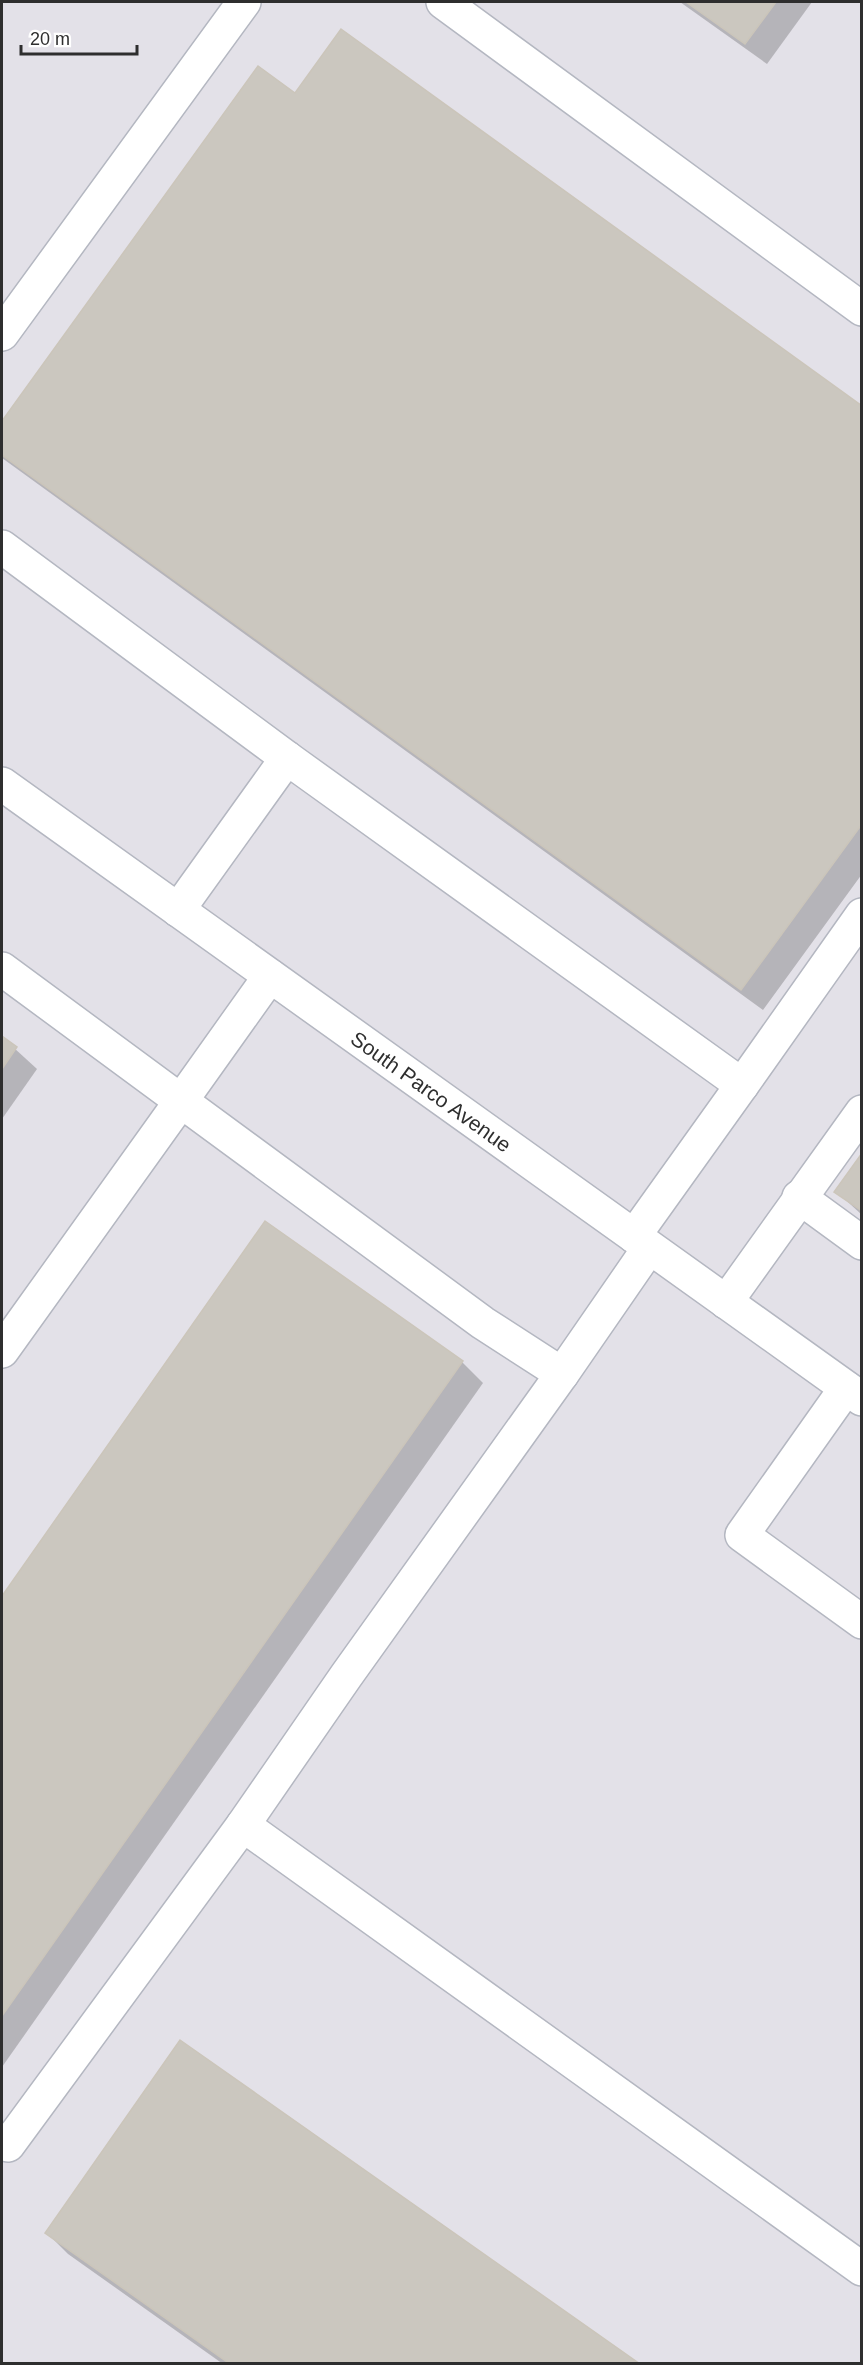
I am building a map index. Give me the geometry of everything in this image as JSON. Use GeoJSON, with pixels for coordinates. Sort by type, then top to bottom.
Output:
{"type":"FeatureCollection","features":[{"type":"Feature","properties":{"kind":"street"},"geometry":{"type":"LineString","coordinates":[[2,334],[244,2]]}},
{"type":"Feature","properties":{"kind":"street"},"geometry":{"type":"LineString","coordinates":[[443,2],[861,309]]}},
{"type":"Feature","properties":{"kind":"street"},"geometry":{"type":"LineString","coordinates":[[2,547],[287,758],[742,1085]]}},
{"type":"Feature","properties":{"kind":"street"},"geometry":{"type":"LineString","coordinates":[[178,910],[287,758]]}},
{"type":"Feature","properties":{"kind":"street","name":"South Parco Avenue"},"geometry":{"type":"LineString","coordinates":[[2,784],[854,1393]]}},
{"type":"Feature","properties":{"kind":"street"},"geometry":{"type":"LineString","coordinates":[[2,2140],[8,2145],[243,1826],[346,1676],[562,1374],[642,1242],[742,1085],[861,915]]}},
{"type":"Feature","properties":{"kind":"street"},"geometry":{"type":"LineString","coordinates":[[2,969],[483,1323],[562,1374]]}},
{"type":"Feature","properties":{"kind":"street"},"geometry":{"type":"LineString","coordinates":[[2,1351],[270,976]]}},
{"type":"Feature","properties":{"kind":"street"},"geometry":{"type":"LineString","coordinates":[[726,1302],[861,1112]]}},
{"type":"Feature","properties":{"kind":"street"},"geometry":{"type":"LineString","coordinates":[[799,1197],[861,1243]]}},
{"type":"Feature","properties":{"kind":"street"},"geometry":{"type":"LineString","coordinates":[[854,1393],[742,1535],[861,1622]]}},
{"type":"Feature","properties":{"kind":"street"},"geometry":{"type":"LineString","coordinates":[[243,1826],[861,2269]]}},
{"type":"Feature","properties":{"kind":"shaded area"},"geometry":{"type":"Polygon","coordinates":[[[2,2],[861,2],[861,2363],[2,2363],[2,2]]]}},
{"type":"Feature","properties":{"kind":"building"},"geometry":{"type":"Polygon","coordinates":[[[686,2],[776,2],[745,44],[686,2]]]}},
{"type":"Feature","properties":{"kind":"building"},"geometry":{"type":"Polygon","coordinates":[[[341,29],[862,406],[862,824],[741,990],[2,455],[2,421],[258,66],[295,93],[341,29]]]}},
{"type":"Feature","properties":{"kind":"building"},"geometry":{"type":"Polygon","coordinates":[[[2,1036],[17,1047],[2,1069],[2,1036]]]}},
{"type":"Feature","properties":{"kind":"building"},"geometry":{"type":"Polygon","coordinates":[[[862,1153],[862,1211],[834,1192],[862,1153]]]}},
{"type":"Feature","properties":{"kind":"building"},"geometry":{"type":"Polygon","coordinates":[[[265,1221],[463,1361],[2,2016],[2,1596],[265,1221]]]}},
{"type":"Feature","properties":{"kind":"building"},"geometry":{"type":"Polygon","coordinates":[[[180,2040],[640,2364],[230,2364],[45,2233],[180,2040]]]}}]}
